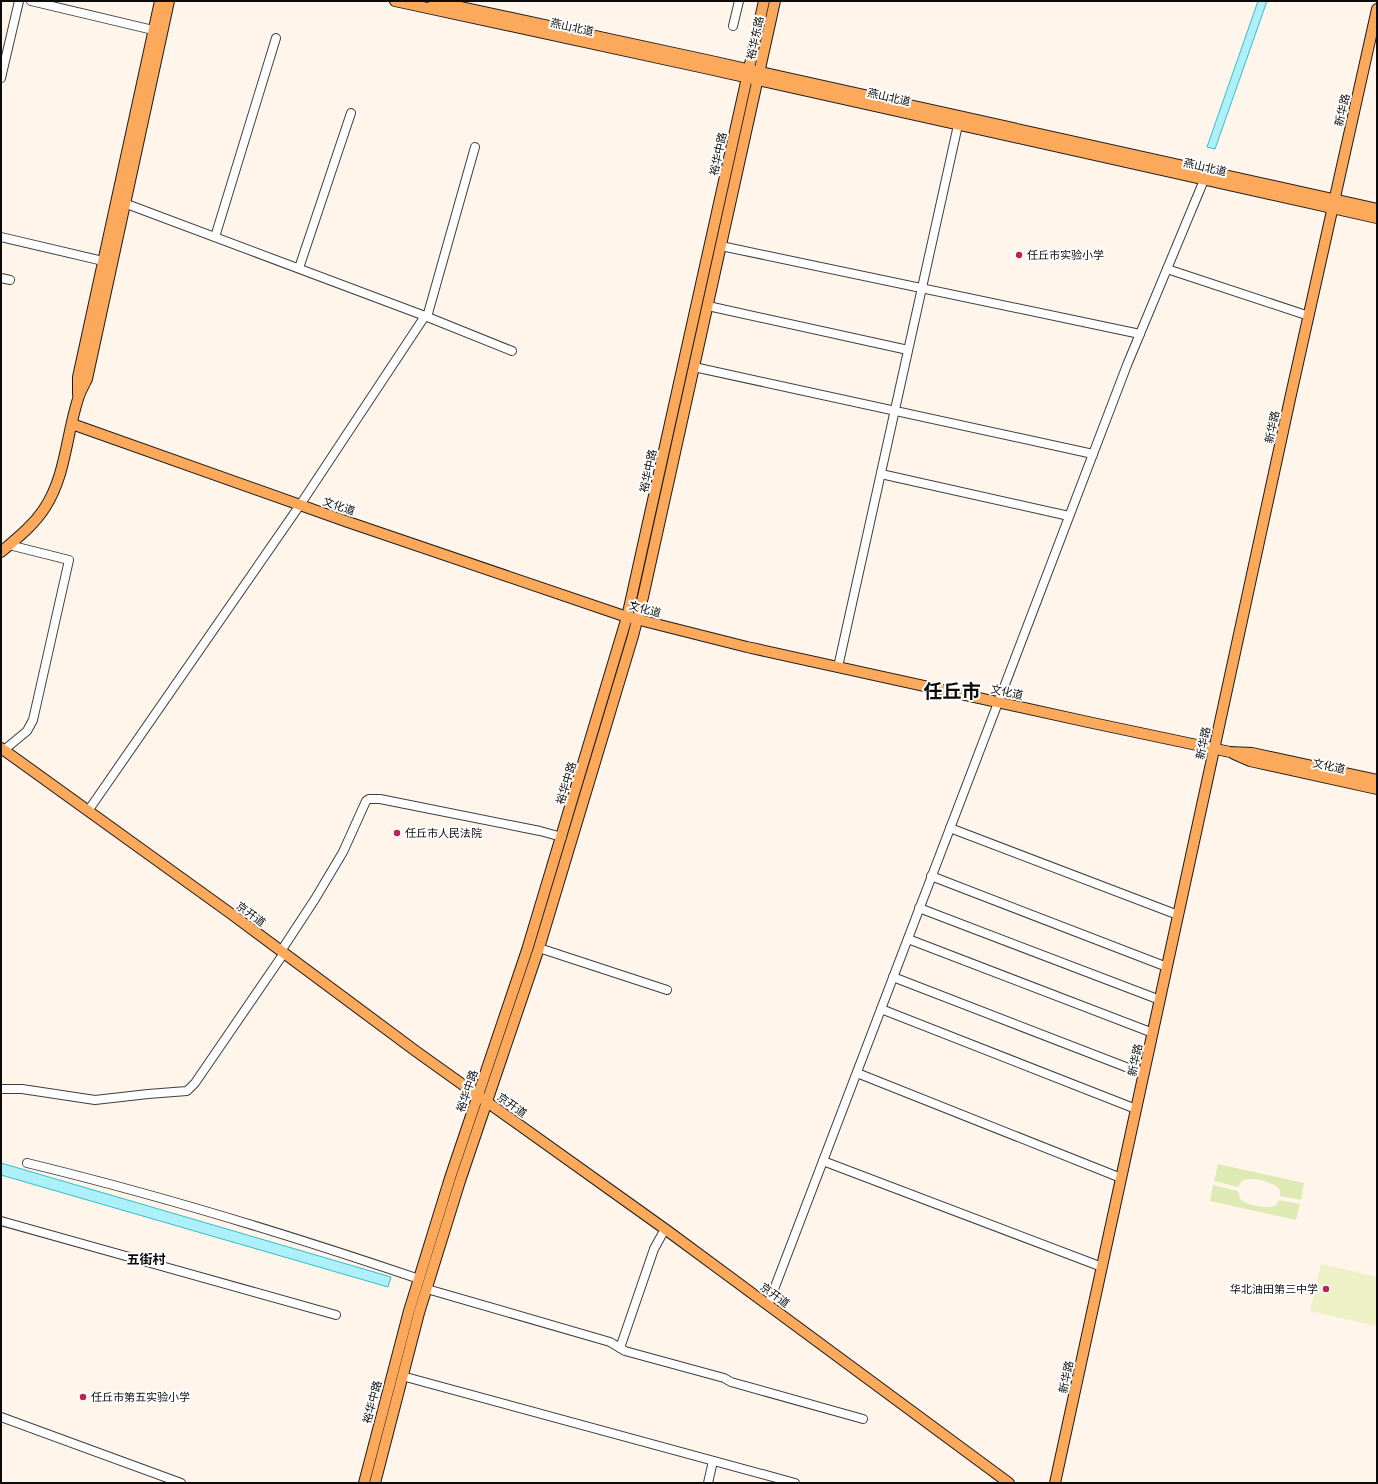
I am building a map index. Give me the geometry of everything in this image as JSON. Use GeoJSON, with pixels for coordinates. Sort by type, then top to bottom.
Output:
{"type":"FeatureCollection","features":[{"type":"Feature","properties":{"kind":"main road"},"geometry":{"type":"LineString","coordinates":[[78,398],[78,377],[160,1]]}},
{"type":"Feature","properties":{"kind":"main road"},"geometry":{"type":"LineString","coordinates":[[1,552],[44,510],[56,488],[61,473],[78,398],[87,379],[169,1]]}},
{"type":"Feature","properties":{"kind":"main road","name":"燕山北道"},"geometry":{"type":"LineString","coordinates":[[395,1],[758,76],[1334,204],[1377,218]]}},
{"type":"Feature","properties":{"kind":"main road","name":"燕山北道"},"geometry":{"type":"LineString","coordinates":[[433,1],[458,4],[748,74]]}},
{"type":"Feature","properties":{"kind":"main road","name":"裕华东路"},"geometry":{"type":"LineString","coordinates":[[748,74],[764,1]]}},
{"type":"Feature","properties":{"kind":"main road","name":"裕华东路"},"geometry":{"type":"LineString","coordinates":[[758,76],[775,1]]}},
{"type":"Feature","properties":{"kind":"main road","name":"新华路"},"geometry":{"type":"LineString","coordinates":[[1055,1483],[1214,749],[1377,9]]}},
{"type":"Feature","properties":{"kind":"main road","name":"裕华中路"},"geometry":{"type":"LineString","coordinates":[[364,1483],[409,1310],[450,1178],[527,950],[632,618],[748,74]]}},
{"type":"Feature","properties":{"kind":"main road","name":"燕山北道"},"geometry":{"type":"LineString","coordinates":[[758,76],[958,125],[1204,180],[1334,204],[1377,209]]}},
{"type":"Feature","properties":{"kind":"main road","name":"裕华中路"},"geometry":{"type":"LineString","coordinates":[[375,1483],[402,1376],[460,1181],[539,948],[596,762],[694,367],[758,76]]}},
{"type":"Feature","properties":{"kind":"main road","name":"文化道"},"geometry":{"type":"LineString","coordinates":[[72,424],[551,592],[632,618],[747,647],[1214,749],[1230,752],[1252,753],[1377,780]]}},
{"type":"Feature","properties":{"kind":"main road","name":"京开道"},"geometry":{"type":"LineString","coordinates":[[2,749],[282,952],[416,1052],[665,1228],[1009,1483]]}},
{"type":"Feature","properties":{"kind":"main road","name":"文化道"},"geometry":{"type":"LineString","coordinates":[[1230,752],[1250,761],[1377,789]]}},
{"type":"Feature","properties":{"kind":"street"},"geometry":{"type":"LineString","coordinates":[[1,78],[19,1]]}},
{"type":"Feature","properties":{"kind":"street"},"geometry":{"type":"LineString","coordinates":[[31,1],[153,30]]}},
{"type":"Feature","properties":{"kind":"street"},"geometry":{"type":"LineString","coordinates":[[733,26],[739,1]]}},
{"type":"Feature","properties":{"kind":"street"},"geometry":{"type":"LineString","coordinates":[[215,237],[276,38]]}},
{"type":"Feature","properties":{"kind":"street"},"geometry":{"type":"LineString","coordinates":[[299,268],[351,113]]}},
{"type":"Feature","properties":{"kind":"street"},"geometry":{"type":"LineString","coordinates":[[838,667],[958,125]]}},
{"type":"Feature","properties":{"kind":"street"},"geometry":{"type":"LineString","coordinates":[[88,811],[300,505],[426,316],[475,147]]}},
{"type":"Feature","properties":{"kind":"street"},"geometry":{"type":"LineString","coordinates":[[768,1305],[1093,454],[1140,334],[1204,180]]}},
{"type":"Feature","properties":{"kind":"street"},"geometry":{"type":"LineString","coordinates":[[124,203],[426,316],[512,351]]}},
{"type":"Feature","properties":{"kind":"street"},"geometry":{"type":"LineString","coordinates":[[1,237],[103,261]]}},
{"type":"Feature","properties":{"kind":"street"},"geometry":{"type":"LineString","coordinates":[[721,246],[1140,334]]}},
{"type":"Feature","properties":{"kind":"street"},"geometry":{"type":"LineString","coordinates":[[1167,269],[1309,316]]}},
{"type":"Feature","properties":{"kind":"street"},"geometry":{"type":"LineString","coordinates":[[1,278],[10,280]]}},
{"type":"Feature","properties":{"kind":"street"},"geometry":{"type":"LineString","coordinates":[[708,306],[908,350]]}},
{"type":"Feature","properties":{"kind":"street"},"geometry":{"type":"LineString","coordinates":[[694,367],[1093,454]]}},
{"type":"Feature","properties":{"kind":"street"},"geometry":{"type":"LineString","coordinates":[[881,474],[1069,516]]}},
{"type":"Feature","properties":{"kind":"street"},"geometry":{"type":"LineString","coordinates":[[2,749],[27,731],[33,720],[69,560],[9,545]]}},
{"type":"Feature","properties":{"kind":"street"},"geometry":{"type":"LineString","coordinates":[[1,1089],[22,1089],[95,1100],[187,1091],[195,1083],[282,952],[343,852],[366,801],[369,799],[380,799],[540,830],[562,837]]}},
{"type":"Feature","properties":{"kind":"street"},"geometry":{"type":"LineString","coordinates":[[950,828],[1178,915]]}},
{"type":"Feature","properties":{"kind":"street"},"geometry":{"type":"LineString","coordinates":[[931,876],[1167,968]]}},
{"type":"Feature","properties":{"kind":"street"},"geometry":{"type":"LineString","coordinates":[[919,908],[1160,1000]]}},
{"type":"Feature","properties":{"kind":"street"},"geometry":{"type":"LineString","coordinates":[[908,939],[1153,1033]]}},
{"type":"Feature","properties":{"kind":"street"},"geometry":{"type":"LineString","coordinates":[[539,948],[667,990]]}},
{"type":"Feature","properties":{"kind":"street"},"geometry":{"type":"LineString","coordinates":[[893,977],[1144,1074]]}},
{"type":"Feature","properties":{"kind":"street"},"geometry":{"type":"LineString","coordinates":[[881,1009],[1136,1109]]}},
{"type":"Feature","properties":{"kind":"street"},"geometry":{"type":"LineString","coordinates":[[857,1072],[1122,1178]]}},
{"type":"Feature","properties":{"kind":"street"},"geometry":{"type":"LineString","coordinates":[[823,1161],[1102,1267]]}},
{"type":"Feature","properties":{"kind":"street"},"geometry":{"type":"LineString","coordinates":[[27,1163],[88,1178],[219,1216],[348,1255],[419,1279]]}},
{"type":"Feature","properties":{"kind":"street"},"geometry":{"type":"LineString","coordinates":[[1,1221],[336,1315]]}},
{"type":"Feature","properties":{"kind":"street"},"geometry":{"type":"LineString","coordinates":[[620,1348],[654,1249],[665,1228]]}},
{"type":"Feature","properties":{"kind":"street"},"geometry":{"type":"LineString","coordinates":[[427,1289],[610,1342],[626,1352],[724,1378],[731,1382],[863,1419]]}},
{"type":"Feature","properties":{"kind":"street"},"geometry":{"type":"LineString","coordinates":[[402,1376],[795,1483]]}},
{"type":"Feature","properties":{"kind":"street"},"geometry":{"type":"LineString","coordinates":[[1,1417],[181,1483]]}},
{"type":"Feature","properties":{"kind":"street"},"geometry":{"type":"LineString","coordinates":[[708,1483],[713,1461]]}},
{"type":"Feature","properties":{"kind":"green space"},"geometry":{"type":"Polygon","coordinates":[[[1218,1164],[1304,1183],[1301,1200],[1280,1196],[1280,1190],[1278,1187],[1264,1181],[1248,1179],[1241,1182],[1238,1187],[1214,1181],[1218,1164]]]}},
{"type":"Feature","properties":{"kind":"green space"},"geometry":{"type":"Polygon","coordinates":[[[1213,1185],[1238,1191],[1241,1200],[1253,1205],[1269,1207],[1276,1205],[1279,1200],[1300,1204],[1296,1220],[1210,1201],[1213,1185]]]}},
{"type":"Feature","properties":{"kind":"green space"},"geometry":{"type":"Polygon","coordinates":[[[1321,1264],[1377,1277],[1377,1326],[1310,1311],[1321,1264]]]}},
{"type":"Feature","properties":{"kind":"water"},"geometry":{"type":"Polygon","coordinates":[[[1258,1],[1267,1],[1215,149],[1207,147],[1258,1]]]}},
{"type":"Feature","properties":{"kind":"water"},"geometry":{"type":"Polygon","coordinates":[[[1,1163],[391,1277],[388,1287],[1,1175],[1,1163]]]}},
{"type":"Feature","properties":{"kind":"place","name":"任丘市实验小学"},"geometry":{"type":"Point","coordinates":[1019,255]}},
{"type":"Feature","properties":{"kind":"place","name":"任丘市人民法院"},"geometry":{"type":"Point","coordinates":[397,833]}},
{"type":"Feature","properties":{"kind":"place","name":"华北油田第三中学"},"geometry":{"type":"Point","coordinates":[1326,1289]}},
{"type":"Feature","properties":{"kind":"place","name":"任丘市第五实验小学"},"geometry":{"type":"Point","coordinates":[83,1397]}},
{"type":"Feature","properties":{"kind":"district","name":"任丘市"},"geometry":{"type":"Point","coordinates":[952,691]}},
{"type":"Feature","properties":{"kind":"district","name":"五街村"},"geometry":{"type":"Point","coordinates":[146,1259]}}]}
